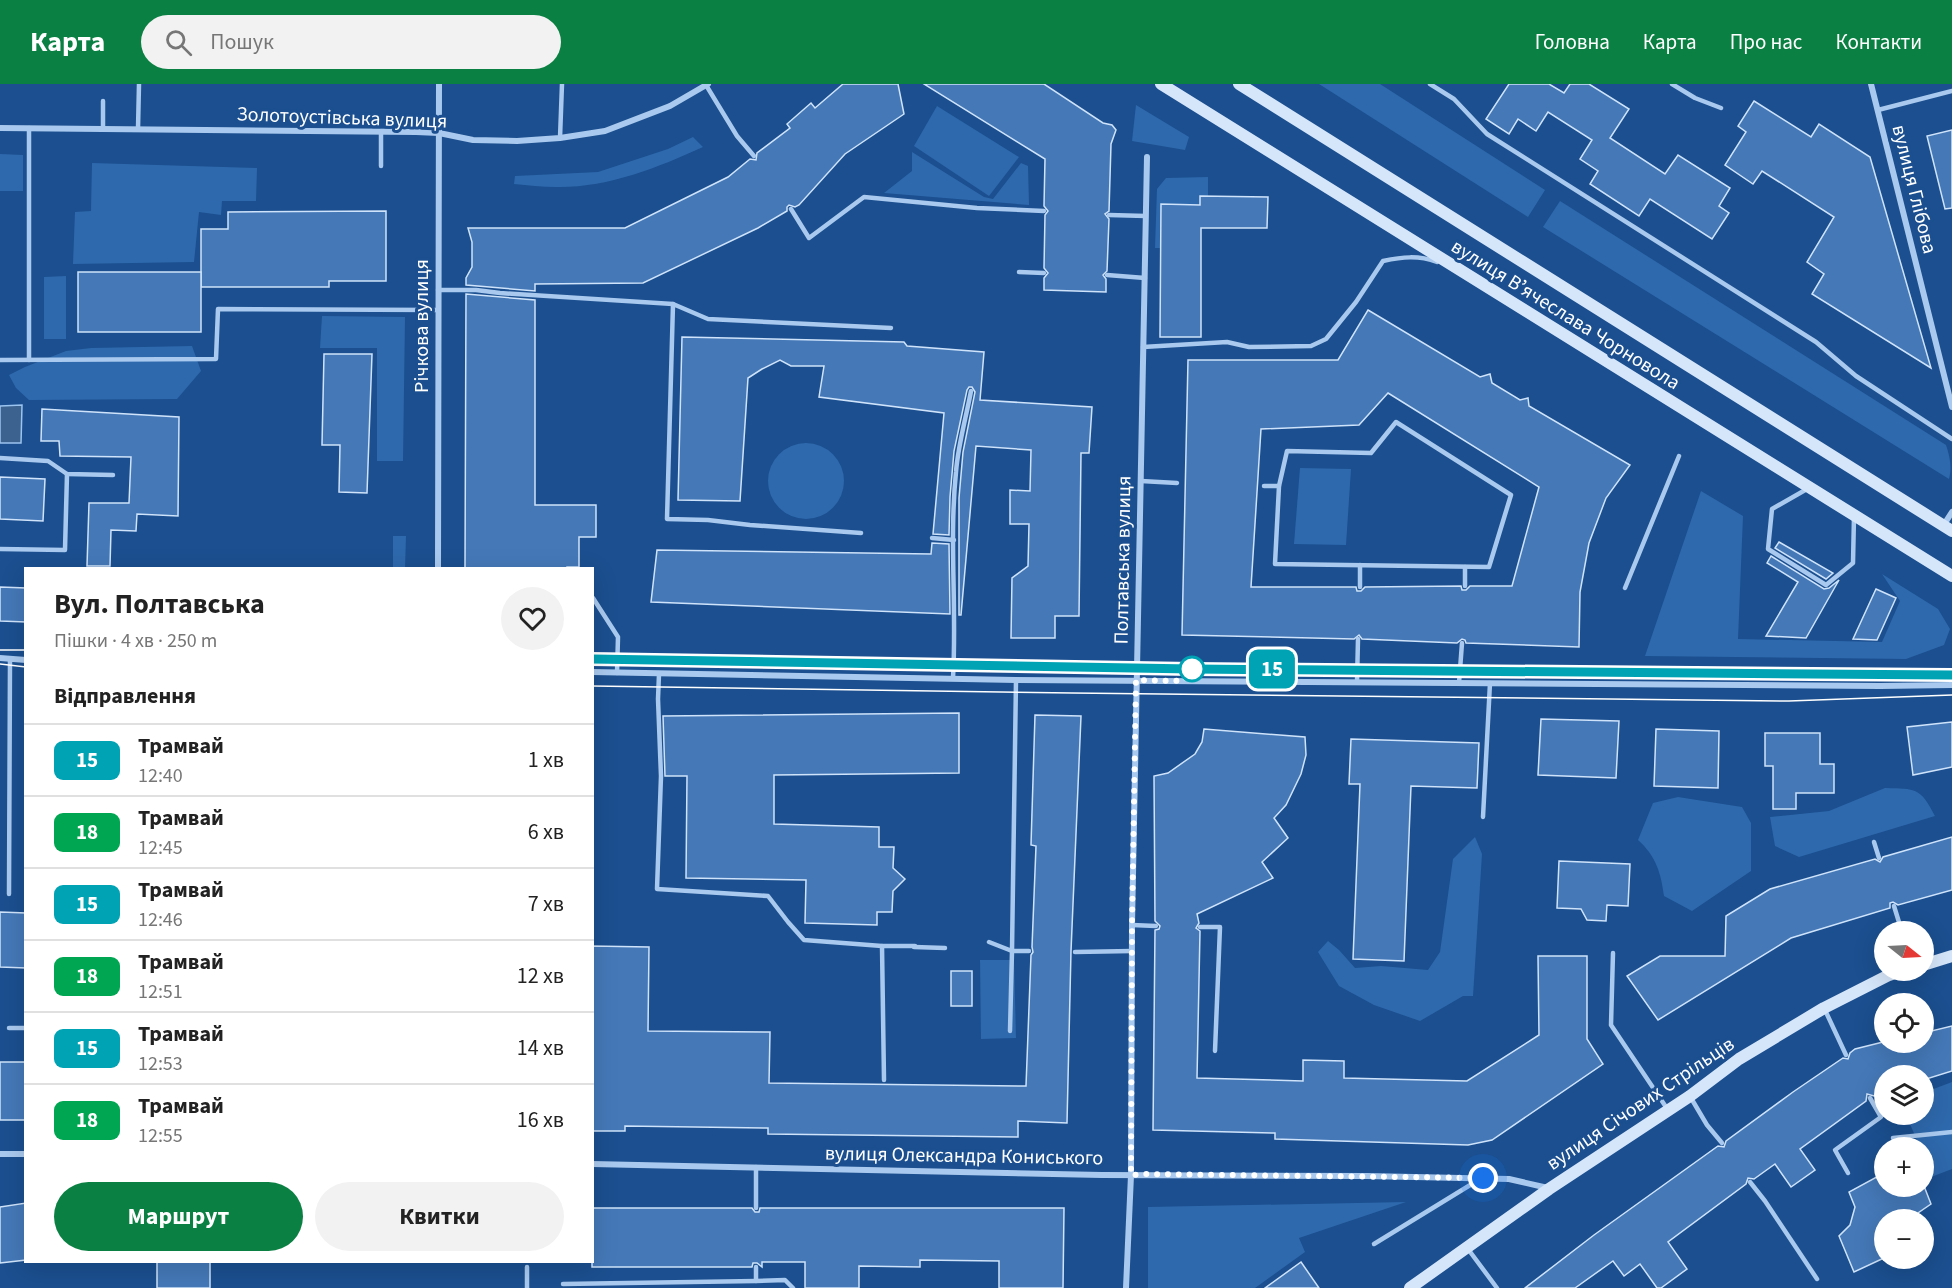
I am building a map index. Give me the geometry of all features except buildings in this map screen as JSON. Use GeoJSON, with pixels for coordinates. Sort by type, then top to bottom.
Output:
{"type":"FeatureCollection","features":[{"type":"Feature","properties":{"kind":"main road","name":"вулиця Вʼячеслава Чорновола"},"geometry":{"type":"LineString","coordinates":[[1161,84],[1952,576]]}},
{"type":"Feature","properties":{"kind":"main road","name":"вулиця Вʼячеслава Чорновола"},"geometry":{"type":"LineString","coordinates":[[1239,84],[1947,529]]}},
{"type":"Feature","properties":{"kind":"main road"},"geometry":{"type":"LineString","coordinates":[[1934,962],[1952,956]]}},
{"type":"Feature","properties":{"kind":"main road","name":"вулиця Січових Стрільців"},"geometry":{"type":"LineString","coordinates":[[1410,1288],[1549,1188],[1690,1096],[1739,1059],[1824,1008],[1877,981]]}},
{"type":"Feature","properties":{"kind":"street","name":"Річкова вулиця"},"geometry":{"type":"LineString","coordinates":[[438,567],[439,84]]}},
{"type":"Feature","properties":{"kind":"street","name":"вулиця Глібова"},"geometry":{"type":"LineString","coordinates":[[1871,84],[1952,407]]}},
{"type":"Feature","properties":{"kind":"street","name":"Золотоустівська вулиця"},"geometry":{"type":"LineString","coordinates":[[0,128],[381,132],[439,134],[472,140],[517,141],[560,138],[605,131],[670,106],[707,85]]}},
{"type":"Feature","properties":{"kind":"street","name":"Полтавська вулиця"},"geometry":{"type":"LineString","coordinates":[[1126,1288],[1131,1175],[1136,680],[1148,157]]}},
{"type":"Feature","properties":{"kind":"street"},"geometry":{"type":"LineString","coordinates":[[1947,529],[1952,512]]}},
{"type":"Feature","properties":{"kind":"street"},"geometry":{"type":"LineString","coordinates":[[0,658],[24,660]]}},
{"type":"Feature","properties":{"kind":"street"},"geometry":{"type":"LineString","coordinates":[[594,672],[1016,680],[1868,686],[1952,684]]}},
{"type":"Feature","properties":{"kind":"street"},"geometry":{"type":"LineString","coordinates":[[0,1154],[24,1154]]}},
{"type":"Feature","properties":{"kind":"street","name":"вулиця Олександра Кониського"},"geometry":{"type":"LineString","coordinates":[[594,1164],[1131,1175],[1483,1178],[1509,1179],[1549,1188]]}},
{"type":"Feature","properties":{"kind":"lane"},"geometry":{"type":"LineString","coordinates":[[138,129],[139,84]]}},
{"type":"Feature","properties":{"kind":"lane"},"geometry":{"type":"LineString","coordinates":[[560,138],[562,84]]}},
{"type":"Feature","properties":{"kind":"lane"},"geometry":{"type":"LineString","coordinates":[[1430,84],[1454,99],[1487,134],[1816,342],[1856,376],[1952,440]]}},
{"type":"Feature","properties":{"kind":"lane"},"geometry":{"type":"LineString","coordinates":[[1672,84],[1695,98],[1721,108]]}},
{"type":"Feature","properties":{"kind":"lane"},"geometry":{"type":"LineString","coordinates":[[707,85],[737,136],[754,156]]}},
{"type":"Feature","properties":{"kind":"lane"},"geometry":{"type":"LineString","coordinates":[[1878,110],[1952,91]]}},
{"type":"Feature","properties":{"kind":"lane"},"geometry":{"type":"LineString","coordinates":[[103,102],[103,129]]}},
{"type":"Feature","properties":{"kind":"lane"},"geometry":{"type":"LineString","coordinates":[[29,128],[29,360]]}},
{"type":"Feature","properties":{"kind":"lane"},"geometry":{"type":"LineString","coordinates":[[381,132],[381,166]]}},
{"type":"Feature","properties":{"kind":"lane"},"geometry":{"type":"LineString","coordinates":[[791,209],[809,238],[864,197],[976,208],[1044,211]]}},
{"type":"Feature","properties":{"kind":"lane"},"geometry":{"type":"LineString","coordinates":[[1109,215],[1146,216]]}},
{"type":"Feature","properties":{"kind":"lane"},"geometry":{"type":"LineString","coordinates":[[1143,347],[1227,342],[1249,347],[1311,346],[1326,339],[1356,302],[1383,261],[1404,257],[1427,258],[1456,268]]}},
{"type":"Feature","properties":{"kind":"lane"},"geometry":{"type":"LineString","coordinates":[[1019,272],[1044,273]]}},
{"type":"Feature","properties":{"kind":"lane"},"geometry":{"type":"LineString","coordinates":[[1107,275],[1145,278]]}},
{"type":"Feature","properties":{"kind":"lane"},"geometry":{"type":"LineString","coordinates":[[438,290],[476,290],[673,304],[708,319],[891,328]]}},
{"type":"Feature","properties":{"kind":"lane"},"geometry":{"type":"LineString","coordinates":[[673,304],[667,519],[708,520],[861,533]]}},
{"type":"Feature","properties":{"kind":"lane"},"geometry":{"type":"LineString","coordinates":[[0,360],[216,359],[218,309],[438,310]]}},
{"type":"Feature","properties":{"kind":"lane"},"geometry":{"type":"LineString","coordinates":[[953,678],[956,641],[954,540],[956,471],[971,391]]}},
{"type":"Feature","properties":{"kind":"lane"},"geometry":{"type":"LineString","coordinates":[[1396,422],[1511,495],[1489,567],[1275,564],[1279,486],[1287,451],[1371,453],[1396,422]]}},
{"type":"Feature","properties":{"kind":"lane"},"geometry":{"type":"LineString","coordinates":[[1625,588],[1679,456]]}},
{"type":"Feature","properties":{"kind":"lane"},"geometry":{"type":"LineString","coordinates":[[0,458],[48,460],[67,474],[113,475]]}},
{"type":"Feature","properties":{"kind":"lane"},"geometry":{"type":"LineString","coordinates":[[0,549],[65,550],[67,474]]}},
{"type":"Feature","properties":{"kind":"lane"},"geometry":{"type":"LineString","coordinates":[[1141,481],[1177,483]]}},
{"type":"Feature","properties":{"kind":"lane"},"geometry":{"type":"LineString","coordinates":[[1263,486],[1279,486]]}},
{"type":"Feature","properties":{"kind":"lane"},"geometry":{"type":"LineString","coordinates":[[1809,488],[1772,509],[1768,549],[1826,585],[1853,563],[1854,516]]}},
{"type":"Feature","properties":{"kind":"lane"},"geometry":{"type":"LineString","coordinates":[[932,538],[954,540]]}},
{"type":"Feature","properties":{"kind":"lane"},"geometry":{"type":"LineString","coordinates":[[1360,565],[1360,587]]}},
{"type":"Feature","properties":{"kind":"lane"},"geometry":{"type":"LineString","coordinates":[[1465,567],[1465,586]]}},
{"type":"Feature","properties":{"kind":"lane"},"geometry":{"type":"LineString","coordinates":[[594,600],[618,637],[617,673]]}},
{"type":"Feature","properties":{"kind":"lane"},"geometry":{"type":"LineString","coordinates":[[1357,682],[1358,639]]}},
{"type":"Feature","properties":{"kind":"lane"},"geometry":{"type":"LineString","coordinates":[[1459,683],[1462,643]]}},
{"type":"Feature","properties":{"kind":"lane"},"geometry":{"type":"LineString","coordinates":[[9,894],[10,658]]}},
{"type":"Feature","properties":{"kind":"lane"},"geometry":{"type":"LineString","coordinates":[[659,674],[661,776],[657,889],[768,896],[804,939],[882,946],[915,946]]}},
{"type":"Feature","properties":{"kind":"lane"},"geometry":{"type":"LineString","coordinates":[[1010,1031],[1016,680]]}},
{"type":"Feature","properties":{"kind":"lane"},"geometry":{"type":"LineString","coordinates":[[1484,817],[1490,683]]}},
{"type":"Feature","properties":{"kind":"lane"},"geometry":{"type":"LineString","coordinates":[[1874,842],[1879,858]]}},
{"type":"Feature","properties":{"kind":"lane"},"geometry":{"type":"LineString","coordinates":[[1894,906],[1899,921]]}},
{"type":"Feature","properties":{"kind":"lane"},"geometry":{"type":"LineString","coordinates":[[1132,925],[1155,926]]}},
{"type":"Feature","properties":{"kind":"lane"},"geometry":{"type":"LineString","coordinates":[[1200,927],[1220,927],[1215,1051]]}},
{"type":"Feature","properties":{"kind":"lane"},"geometry":{"type":"LineString","coordinates":[[988,942],[1012,951],[1029,951]]}},
{"type":"Feature","properties":{"kind":"lane"},"geometry":{"type":"LineString","coordinates":[[882,946],[884,1080]]}},
{"type":"Feature","properties":{"kind":"lane"},"geometry":{"type":"LineString","coordinates":[[905,946],[945,948]]}},
{"type":"Feature","properties":{"kind":"lane"},"geometry":{"type":"LineString","coordinates":[[1075,952],[1132,951]]}},
{"type":"Feature","properties":{"kind":"lane"},"geometry":{"type":"LineString","coordinates":[[1613,953],[1611,1025],[1668,1110]]}},
{"type":"Feature","properties":{"kind":"lane"},"geometry":{"type":"LineString","coordinates":[[1824,1008],[1846,1055]]}},
{"type":"Feature","properties":{"kind":"lane"},"geometry":{"type":"LineString","coordinates":[[9,1028],[24,1028]]}},
{"type":"Feature","properties":{"kind":"lane"},"geometry":{"type":"LineString","coordinates":[[1690,1096],[1707,1125],[1722,1143]]}},
{"type":"Feature","properties":{"kind":"lane"},"geometry":{"type":"LineString","coordinates":[[1848,1173],[1835,1150],[1881,1117],[1870,1098]]}},
{"type":"Feature","properties":{"kind":"lane"},"geometry":{"type":"LineString","coordinates":[[1903,1137],[1952,1132]]}},
{"type":"Feature","properties":{"kind":"lane"},"geometry":{"type":"LineString","coordinates":[[756,1167],[756,1208]]}},
{"type":"Feature","properties":{"kind":"lane"},"geometry":{"type":"LineString","coordinates":[[1374,1244],[1483,1178]]}},
{"type":"Feature","properties":{"kind":"lane"},"geometry":{"type":"LineString","coordinates":[[1750,1182],[1817,1279]]}},
{"type":"Feature","properties":{"kind":"lane"},"geometry":{"type":"LineString","coordinates":[[1467,1247],[1497,1288]]}},
{"type":"Feature","properties":{"kind":"lane"},"geometry":{"type":"LineString","coordinates":[[526,1288],[527,1267]]}},
{"type":"Feature","properties":{"kind":"lane"},"geometry":{"type":"LineString","coordinates":[[756,1267],[756,1281]]}},
{"type":"Feature","properties":{"kind":"lane"},"geometry":{"type":"LineString","coordinates":[[563,1284],[785,1280],[794,1288]]}},
{"type":"Feature","properties":{"kind":"shaded area"},"geometry":{"type":"Polygon","coordinates":[[[1319,84],[1380,84],[1545,190],[1528,217],[1319,84]]]}},
{"type":"Feature","properties":{"kind":"shaded area"},"geometry":{"type":"Polygon","coordinates":[[[1136,105],[1189,137],[1185,150],[1132,141],[1136,105]]]}},
{"type":"Feature","properties":{"kind":"shaded area"},"geometry":{"type":"Polygon","coordinates":[[[937,106],[1019,157],[989,196],[914,146],[937,106]]]}},
{"type":"Feature","properties":{"kind":"shaded area"},"geometry":{"type":"Polygon","coordinates":[[[693,137],[703,147],[650,169],[613,180],[594,184],[551,187],[514,184],[515,176],[598,172],[668,149],[693,137]]]}},
{"type":"Feature","properties":{"kind":"shaded area"},"geometry":{"type":"Polygon","coordinates":[[[912,152],[984,197],[993,199],[1021,163],[1028,166],[1029,205],[884,193],[912,171],[912,152]]]}},
{"type":"Feature","properties":{"kind":"shaded area"},"geometry":{"type":"Polygon","coordinates":[[[0,154],[23,155],[23,191],[0,191],[0,154]]]}},
{"type":"Feature","properties":{"kind":"shaded area"},"geometry":{"type":"Polygon","coordinates":[[[92,163],[257,168],[256,201],[222,201],[221,215],[199,212],[194,262],[73,264],[75,212],[91,211],[92,163]]]}},
{"type":"Feature","properties":{"kind":"shaded area"},"geometry":{"type":"Polygon","coordinates":[[[1208,177],[1208,196],[1200,197],[1200,205],[1161,205],[1161,248],[1155,248],[1157,189],[1166,178],[1208,177]]]}},
{"type":"Feature","properties":{"kind":"shaded area"},"geometry":{"type":"Polygon","coordinates":[[[1560,201],[1946,445],[1950,462],[1949,479],[1543,227],[1560,201]]]}},
{"type":"Feature","properties":{"kind":"shaded area"},"geometry":{"type":"Polygon","coordinates":[[[66,276],[66,339],[44,339],[44,277],[66,276]]]}},
{"type":"Feature","properties":{"kind":"shaded area"},"geometry":{"type":"Polygon","coordinates":[[[322,316],[405,317],[403,461],[377,461],[377,348],[320,348],[322,316]]]}},
{"type":"Feature","properties":{"kind":"shaded area"},"geometry":{"type":"Polygon","coordinates":[[[192,346],[201,371],[177,399],[29,400],[16,388],[9,375],[66,351],[91,348],[192,346]]]}},
{"type":"Feature","properties":{"kind":"shaded area"},"geometry":{"type":"Polygon","coordinates":[[[22,405],[21,443],[0,443],[0,406],[22,405]]]}},
{"type":"Feature","properties":{"kind":"shaded area"},"geometry":{"type":"Polygon","coordinates":[[[806,443],[820,446],[833,454],[841,467],[844,481],[841,495],[833,508],[820,516],[806,519],[792,516],[779,508],[771,495],[768,481],[771,467],[779,454],[792,446],[806,443]]]}},
{"type":"Feature","properties":{"kind":"shaded area"},"geometry":{"type":"Polygon","coordinates":[[[1300,468],[1351,469],[1346,545],[1294,544],[1300,468]]]}},
{"type":"Feature","properties":{"kind":"shaded area"},"geometry":{"type":"Polygon","coordinates":[[[1701,491],[1743,516],[1738,639],[1882,642],[1900,601],[1882,574],[1938,609],[1950,629],[1944,645],[1906,659],[1645,656],[1701,491]]]}},
{"type":"Feature","properties":{"kind":"shaded area"},"geometry":{"type":"Polygon","coordinates":[[[393,536],[406,536],[405,567],[393,567],[393,536]]]}},
{"type":"Feature","properties":{"kind":"shaded area"},"geometry":{"type":"Polygon","coordinates":[[[1885,788],[1916,792],[1925,800],[1935,816],[1799,857],[1775,846],[1770,817],[1829,811],[1885,788]]]}},
{"type":"Feature","properties":{"kind":"shaded area"},"geometry":{"type":"Polygon","coordinates":[[[1678,797],[1742,807],[1751,823],[1751,871],[1692,911],[1664,896],[1657,865],[1638,840],[1653,803],[1678,797]]]}},
{"type":"Feature","properties":{"kind":"shaded area"},"geometry":{"type":"Polygon","coordinates":[[[1475,837],[1482,854],[1473,996],[1463,996],[1420,1021],[1374,1005],[1339,986],[1318,952],[1328,941],[1355,968],[1381,966],[1428,970],[1440,952],[1453,859],[1475,837]]]}},
{"type":"Feature","properties":{"kind":"shaded area"},"geometry":{"type":"Polygon","coordinates":[[[980,960],[1014,960],[1016,1038],[981,1039],[980,960]]]}},
{"type":"Feature","properties":{"kind":"shaded area"},"geometry":{"type":"Polygon","coordinates":[[[1952,1082],[1952,1169],[1934,1176],[1934,1137],[1916,1137],[1910,1125],[1934,1125],[1934,1089],[1952,1082]]]}},
{"type":"Feature","properties":{"kind":"shaded area"},"geometry":{"type":"Polygon","coordinates":[[[1406,1202],[1299,1238],[1305,1252],[1255,1288],[1148,1288],[1148,1207],[1406,1202]]]}},
{"type":"Feature","properties":{"kind":"tram line"},"geometry":{"type":"LineString","coordinates":[[0,650],[24,650]]}},
{"type":"Feature","properties":{"kind":"tram line"},"geometry":{"type":"LineString","coordinates":[[594,659],[1192,669],[1952,675]]}},
{"type":"Feature","properties":{"kind":"tram line","name":"15"},"geometry":{"type":"LineString","coordinates":[[594,659],[1192,669],[1952,675]]}},
{"type":"Feature","properties":{"kind":"tram line"},"geometry":{"type":"LineString","coordinates":[[0,664],[24,667]]}},
{"type":"Feature","properties":{"kind":"tram line"},"geometry":{"type":"LineString","coordinates":[[594,686],[1789,701],[1952,695]]}},
{"type":"Feature","properties":{"kind":"route"},"geometry":{"type":"LineString","coordinates":[[1192,669],[1183,681],[1136,680],[1131,1175],[1483,1178]]}}]}
